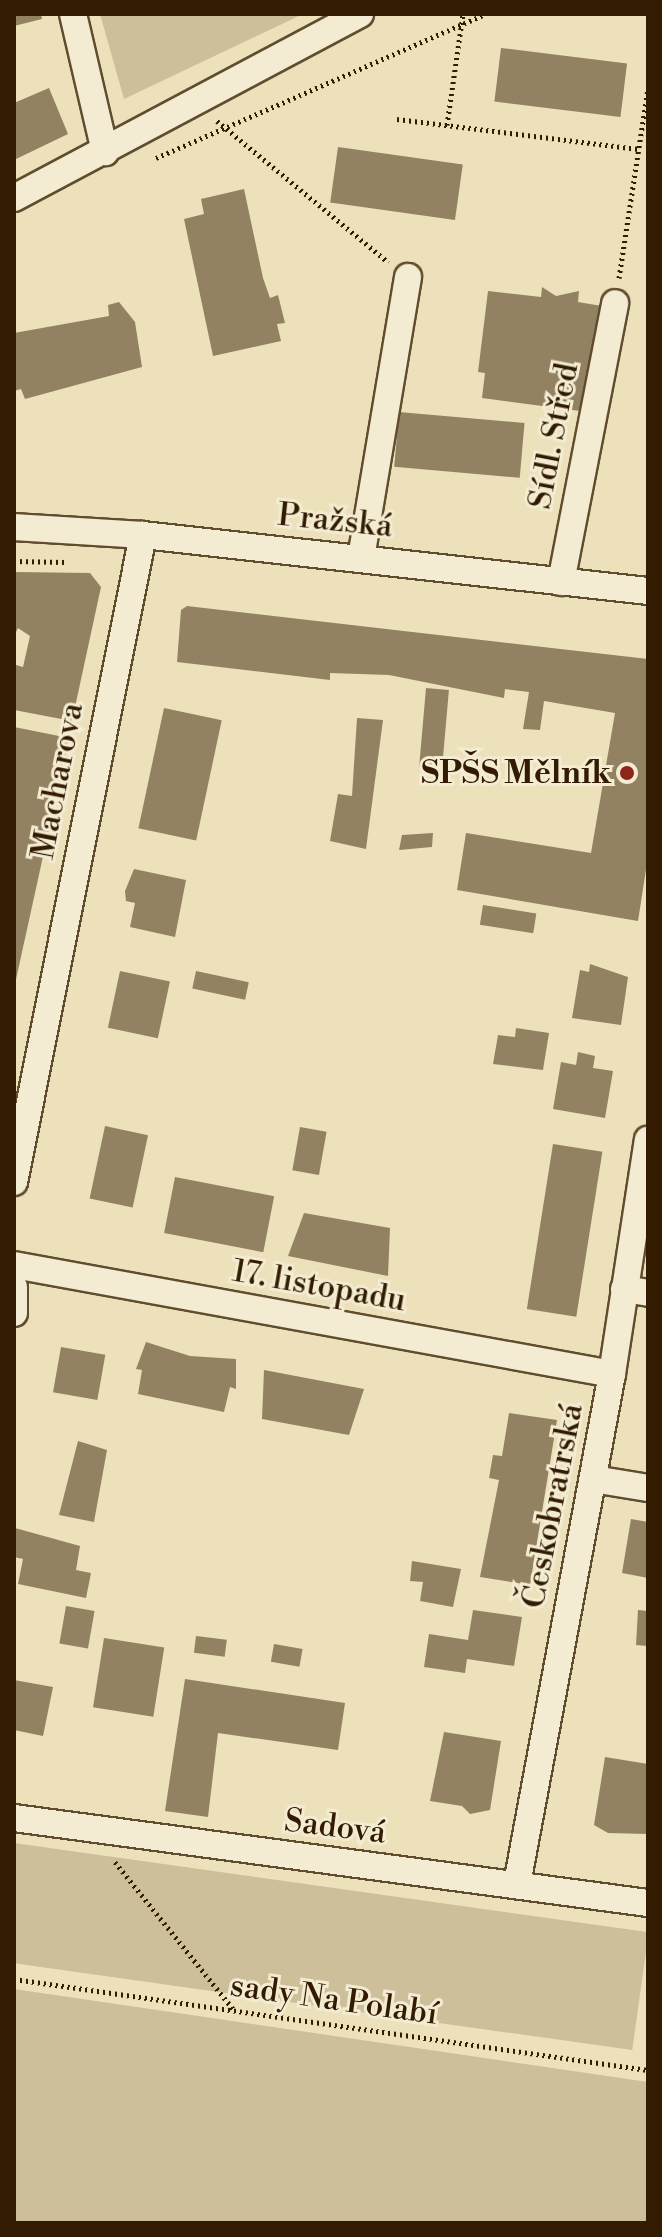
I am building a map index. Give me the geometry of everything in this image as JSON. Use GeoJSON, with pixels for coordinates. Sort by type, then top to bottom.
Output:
{"type":"FeatureCollection","features":[{"type":"Feature","properties":{"kind":"street"},"geometry":{"type":"LineString","coordinates":[[73,14],[105,152]]}},
{"type":"Feature","properties":{"kind":"street"},"geometry":{"type":"LineString","coordinates":[[14,198],[200,101],[353,15]]}},
{"type":"Feature","properties":{"kind":"street"},"geometry":{"type":"LineString","coordinates":[[361,558],[408,277]]}},
{"type":"Feature","properties":{"kind":"street","name":"Sídl. Střed"},"geometry":{"type":"LineString","coordinates":[[561,582],[615,303]]}},
{"type":"Feature","properties":{"kind":"street","name":"Pražská"},"geometry":{"type":"LineString","coordinates":[[14,527],[143,535],[648,591]]}},
{"type":"Feature","properties":{"kind":"street","name":"Macharova"},"geometry":{"type":"LineString","coordinates":[[14,1182],[143,535]]}},
{"type":"Feature","properties":{"kind":"street","name":"Českobratrská"},"geometry":{"type":"LineString","coordinates":[[517,1884],[612,1374],[636,1291],[648,1140]]}},
{"type":"Feature","properties":{"kind":"street","name":"17. listopadu"},"geometry":{"type":"LineString","coordinates":[[14,1265],[612,1374]]}},
{"type":"Feature","properties":{"kind":"street"},"geometry":{"type":"LineString","coordinates":[[14,1287],[14,1313]]}},
{"type":"Feature","properties":{"kind":"street"},"geometry":{"type":"LineString","coordinates":[[593,1479],[648,1488]]}},
{"type":"Feature","properties":{"kind":"street","name":"Sadová"},"geometry":{"type":"LineString","coordinates":[[14,1818],[648,1903]]}},
{"type":"Feature","properties":{"kind":"path"},"geometry":{"type":"LineString","coordinates":[[447,125],[463,14]]}},
{"type":"Feature","properties":{"kind":"path"},"geometry":{"type":"LineString","coordinates":[[144,162],[226,133],[485,14]]}},
{"type":"Feature","properties":{"kind":"path"},"geometry":{"type":"LineString","coordinates":[[615,303],[648,88]]}},
{"type":"Feature","properties":{"kind":"path"},"geometry":{"type":"LineString","coordinates":[[200,101],[226,133],[408,277]]}},
{"type":"Feature","properties":{"kind":"path"},"geometry":{"type":"LineString","coordinates":[[397,119],[638,149]]}},
{"type":"Feature","properties":{"kind":"path"},"geometry":{"type":"LineString","coordinates":[[14,561],[82,563]]}},
{"type":"Feature","properties":{"kind":"path"},"geometry":{"type":"LineString","coordinates":[[90,1830],[234,2010]]}},
{"type":"Feature","properties":{"kind":"path","name":"sady Na Polabí"},"geometry":{"type":"LineString","coordinates":[[14,1979],[648,2070]]}},
{"type":"Feature","properties":{"kind":"shaded area"},"geometry":{"type":"Polygon","coordinates":[[[100,14],[303,14],[124,99],[100,14]]]}},
{"type":"Feature","properties":{"kind":"shaded area"},"geometry":{"type":"Polygon","coordinates":[[[14,1843],[648,1932],[632,2050],[14,1963],[14,1843]]]}},
{"type":"Feature","properties":{"kind":"shaded area"},"geometry":{"type":"Polygon","coordinates":[[[14,1989],[648,2082],[648,2223],[14,2223],[14,1989]]]}},
{"type":"Feature","properties":{"kind":"building"},"geometry":{"type":"Polygon","coordinates":[[[14,14],[41,14],[42,19],[14,26],[14,14]]]}},
{"type":"Feature","properties":{"kind":"building"},"geometry":{"type":"Polygon","coordinates":[[[501,48],[627,63],[620,117],[494,102],[501,48]]]}},
{"type":"Feature","properties":{"kind":"building"},"geometry":{"type":"Polygon","coordinates":[[[49,88],[68,134],[14,160],[14,103],[49,88]]]}},
{"type":"Feature","properties":{"kind":"building"},"geometry":{"type":"Polygon","coordinates":[[[338,147],[463,165],[455,220],[330,202],[338,147]]]}},
{"type":"Feature","properties":{"kind":"building"},"geometry":{"type":"Polygon","coordinates":[[[244,189],[263,278],[270,298],[278,295],[285,323],[277,324],[281,341],[213,356],[184,219],[204,214],[201,199],[244,189]]]}},
{"type":"Feature","properties":{"kind":"building"},"geometry":{"type":"Polygon","coordinates":[[[542,287],[556,296],[579,291],[578,302],[602,306],[588,412],[482,398],[485,373],[478,372],[488,291],[541,297],[542,287]]]}},
{"type":"Feature","properties":{"kind":"building"},"geometry":{"type":"Polygon","coordinates":[[[119,302],[135,322],[142,367],[25,399],[21,389],[14,391],[14,333],[109,316],[108,305],[119,302]]]}},
{"type":"Feature","properties":{"kind":"building"},"geometry":{"type":"Polygon","coordinates":[[[399,412],[525,423],[520,478],[394,467],[399,412]]]}},
{"type":"Feature","properties":{"kind":"building"},"geometry":{"type":"Polygon","coordinates":[[[14,572],[90,573],[101,587],[72,721],[14,710],[16,665],[23,667],[30,636],[18,628],[14,636],[14,572]]]}},
{"type":"Feature","properties":{"kind":"building"},"geometry":{"type":"Polygon","coordinates":[[[187,606],[648,659],[648,857],[638,921],[457,890],[466,833],[591,853],[615,713],[544,701],[540,730],[523,729],[529,692],[505,689],[504,698],[389,675],[330,673],[330,680],[177,662],[181,610],[187,606]]]}},
{"type":"Feature","properties":{"kind":"building"},"geometry":{"type":"Polygon","coordinates":[[[426,688],[449,690],[442,769],[419,767],[426,688]]]}},
{"type":"Feature","properties":{"kind":"building"},"geometry":{"type":"Polygon","coordinates":[[[164,708],[222,720],[196,841],[138,828],[164,708]]]}},
{"type":"Feature","properties":{"kind":"building"},"geometry":{"type":"Polygon","coordinates":[[[357,718],[383,720],[366,849],[330,841],[338,794],[352,796],[357,718]]]}},
{"type":"Feature","properties":{"kind":"building"},"geometry":{"type":"Polygon","coordinates":[[[14,727],[69,738],[15,984],[14,984],[14,727]]]}},
{"type":"Feature","properties":{"kind":"building"},"geometry":{"type":"Polygon","coordinates":[[[433,833],[432,847],[399,850],[402,835],[433,833]]]}},
{"type":"Feature","properties":{"kind":"building"},"geometry":{"type":"Polygon","coordinates":[[[134,869],[186,880],[175,937],[130,927],[135,903],[126,901],[125,891],[134,869]]]}},
{"type":"Feature","properties":{"kind":"building"},"geometry":{"type":"Polygon","coordinates":[[[483,905],[536,913],[533,933],[480,925],[483,905]]]}},
{"type":"Feature","properties":{"kind":"building"},"geometry":{"type":"Polygon","coordinates":[[[590,964],[628,977],[621,1025],[572,1018],[580,970],[589,972],[590,964]]]}},
{"type":"Feature","properties":{"kind":"building"},"geometry":{"type":"Polygon","coordinates":[[[120,971],[170,982],[158,1038],[108,1028],[120,971]]]}},
{"type":"Feature","properties":{"kind":"building"},"geometry":{"type":"Polygon","coordinates":[[[196,971],[249,982],[245,1000],[192,989],[196,971]]]}},
{"type":"Feature","properties":{"kind":"building"},"geometry":{"type":"Polygon","coordinates":[[[516,1028],[549,1033],[543,1070],[493,1064],[498,1035],[515,1037],[516,1028]]]}},
{"type":"Feature","properties":{"kind":"building"},"geometry":{"type":"Polygon","coordinates":[[[578,1052],[595,1056],[593,1068],[613,1071],[605,1118],[553,1109],[561,1062],[576,1065],[578,1052]]]}},
{"type":"Feature","properties":{"kind":"building"},"geometry":{"type":"Polygon","coordinates":[[[105,1126],[148,1135],[133,1208],[90,1198],[105,1126]]]}},
{"type":"Feature","properties":{"kind":"building"},"geometry":{"type":"Polygon","coordinates":[[[300,1127],[327,1132],[319,1175],[292,1170],[300,1127]]]}},
{"type":"Feature","properties":{"kind":"building"},"geometry":{"type":"Polygon","coordinates":[[[553,1144],[602,1152],[576,1317],[527,1309],[553,1144]]]}},
{"type":"Feature","properties":{"kind":"building"},"geometry":{"type":"Polygon","coordinates":[[[175,1177],[274,1196],[263,1252],[164,1233],[175,1177]]]}},
{"type":"Feature","properties":{"kind":"building"},"geometry":{"type":"Polygon","coordinates":[[[304,1213],[390,1228],[388,1276],[288,1256],[304,1213]]]}},
{"type":"Feature","properties":{"kind":"building"},"geometry":{"type":"Polygon","coordinates":[[[146,1342],[190,1356],[236,1359],[236,1389],[230,1387],[224,1412],[138,1394],[142,1370],[136,1369],[146,1342]]]}},
{"type":"Feature","properties":{"kind":"building"},"geometry":{"type":"Polygon","coordinates":[[[61,1347],[105,1355],[97,1400],[53,1392],[61,1347]]]}},
{"type":"Feature","properties":{"kind":"building"},"geometry":{"type":"Polygon","coordinates":[[[264,1370],[364,1389],[349,1435],[262,1419],[264,1370]]]}},
{"type":"Feature","properties":{"kind":"building"},"geometry":{"type":"Polygon","coordinates":[[[509,1413],[557,1420],[530,1585],[480,1577],[499,1480],[489,1478],[493,1455],[502,1456],[509,1413]]]}},
{"type":"Feature","properties":{"kind":"building"},"geometry":{"type":"Polygon","coordinates":[[[78,1441],[107,1450],[94,1522],[59,1515],[78,1441]]]}},
{"type":"Feature","properties":{"kind":"building"},"geometry":{"type":"Polygon","coordinates":[[[631,1519],[648,1522],[648,1578],[622,1573],[631,1519]]]}},
{"type":"Feature","properties":{"kind":"building"},"geometry":{"type":"Polygon","coordinates":[[[15,1528],[80,1546],[76,1570],[91,1573],[86,1598],[18,1584],[23,1559],[14,1557],[15,1528]]]}},
{"type":"Feature","properties":{"kind":"building"},"geometry":{"type":"Polygon","coordinates":[[[412,1561],[461,1569],[453,1607],[420,1601],[423,1582],[410,1581],[412,1561]]]}},
{"type":"Feature","properties":{"kind":"building"},"geometry":{"type":"Polygon","coordinates":[[[66,1606],[95,1611],[88,1648],[59,1643],[66,1606]]]}},
{"type":"Feature","properties":{"kind":"building"},"geometry":{"type":"Polygon","coordinates":[[[473,1610],[522,1617],[514,1666],[467,1659],[465,1673],[424,1667],[429,1634],[468,1640],[473,1610]]]}},
{"type":"Feature","properties":{"kind":"building"},"geometry":{"type":"Polygon","coordinates":[[[638,1610],[648,1611],[648,1646],[636,1645],[638,1610]]]}},
{"type":"Feature","properties":{"kind":"building"},"geometry":{"type":"Polygon","coordinates":[[[196,1636],[227,1640],[225,1657],[194,1653],[196,1636]]]}},
{"type":"Feature","properties":{"kind":"building"},"geometry":{"type":"Polygon","coordinates":[[[104,1638],[164,1648],[153,1717],[93,1707],[104,1638]]]}},
{"type":"Feature","properties":{"kind":"building"},"geometry":{"type":"Polygon","coordinates":[[[274,1644],[303,1649],[299,1667],[271,1662],[274,1644]]]}},
{"type":"Feature","properties":{"kind":"building"},"geometry":{"type":"Polygon","coordinates":[[[185,1679],[345,1703],[338,1750],[218,1733],[208,1817],[165,1811],[185,1679]]]}},
{"type":"Feature","properties":{"kind":"building"},"geometry":{"type":"Polygon","coordinates":[[[14,1680],[53,1687],[43,1736],[14,1730],[14,1680]]]}},
{"type":"Feature","properties":{"kind":"building"},"geometry":{"type":"Polygon","coordinates":[[[444,1732],[501,1741],[490,1810],[470,1814],[462,1806],[430,1801],[444,1732]]]}},
{"type":"Feature","properties":{"kind":"building"},"geometry":{"type":"Polygon","coordinates":[[[605,1757],[648,1764],[647,1834],[608,1833],[594,1825],[605,1757]]]}},
{"type":"Feature","properties":{"kind":"place","name":"SPŠS Mělník"},"geometry":{"type":"Point","coordinates":[627,773]}}]}
